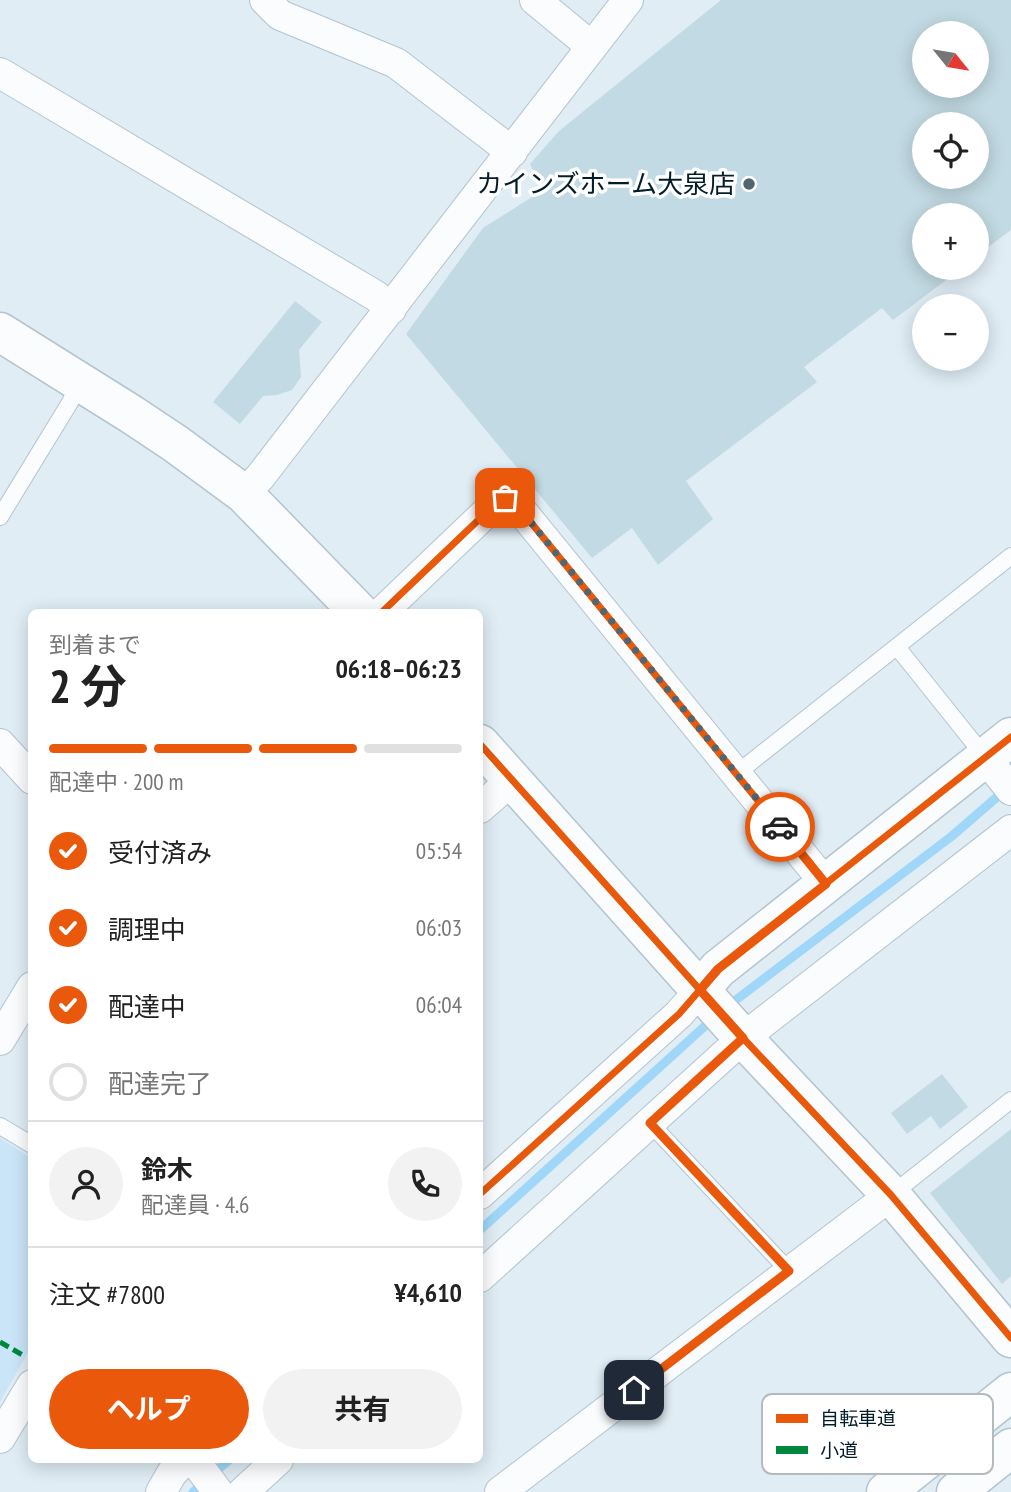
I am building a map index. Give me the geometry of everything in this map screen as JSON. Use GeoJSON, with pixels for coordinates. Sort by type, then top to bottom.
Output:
{"type":"FeatureCollection","features":[{"type":"Feature","properties":{"kind":"main road"},"geometry":{"type":"LineString","coordinates":[[0,332],[81,381],[176,444],[244,494],[356,609]]}},
{"type":"Feature","properties":{"kind":"main road"},"geometry":{"type":"LineString","coordinates":[[483,747],[743,1038],[891,1195],[1011,1338]]}},
{"type":"Feature","properties":{"kind":"main road"},"geometry":{"type":"LineString","coordinates":[[700,990],[718,969],[998,747]]}},
{"type":"Feature","properties":{"kind":"main road"},"geometry":{"type":"LineString","coordinates":[[993,1406],[1011,1392]]}},
{"type":"Feature","properties":{"kind":"main road"},"geometry":{"type":"LineString","coordinates":[[993,1462],[1011,1448]]}},
{"type":"Feature","properties":{"kind":"main road"},"geometry":{"type":"LineString","coordinates":[[886,1492],[908,1474]]}},
{"type":"Feature","properties":{"kind":"main road"},"geometry":{"type":"LineString","coordinates":[[956,1492],[978,1474]]}},
{"type":"Feature","properties":{"kind":"street"},"geometry":{"type":"LineString","coordinates":[[265,0],[280,15],[396,63],[512,152]]}},
{"type":"Feature","properties":{"kind":"street"},"geometry":{"type":"LineString","coordinates":[[535,0],[592,47]]}},
{"type":"Feature","properties":{"kind":"street"},"geometry":{"type":"LineString","coordinates":[[244,494],[391,309],[628,0]]}},
{"type":"Feature","properties":{"kind":"street"},"geometry":{"type":"LineString","coordinates":[[0,73],[376,296],[391,309]]}},
{"type":"Feature","properties":{"kind":"street"},"geometry":{"type":"LineString","coordinates":[[385,609],[492,507],[505,498],[515,503],[826,884]]}},
{"type":"Feature","properties":{"kind":"street"},"geometry":{"type":"LineString","coordinates":[[0,744],[28,775]]}},
{"type":"Feature","properties":{"kind":"street"},"geometry":{"type":"LineString","coordinates":[[998,747],[1011,790]]}},
{"type":"Feature","properties":{"kind":"street"},"geometry":{"type":"LineString","coordinates":[[483,805],[512,780]]}},
{"type":"Feature","properties":{"kind":"street"},"geometry":{"type":"LineString","coordinates":[[483,1274],[743,1038],[1011,830]]}},
{"type":"Feature","properties":{"kind":"street"},"geometry":{"type":"LineString","coordinates":[[483,1191],[679,1014],[700,990]]}},
{"type":"Feature","properties":{"kind":"street"},"geometry":{"type":"LineString","coordinates":[[0,1040],[28,994]]}},
{"type":"Feature","properties":{"kind":"street"},"geometry":{"type":"LineString","coordinates":[[500,1492],[891,1195]]}},
{"type":"Feature","properties":{"kind":"street"},"geometry":{"type":"LineString","coordinates":[[0,1438],[28,1392]]}},
{"type":"Feature","properties":{"kind":"street"},"geometry":{"type":"LineString","coordinates":[[161,1492],[172,1474],[189,1463]]}},
{"type":"Feature","properties":{"kind":"street"},"geometry":{"type":"LineString","coordinates":[[194,1463],[218,1492]]}},
{"type":"Feature","properties":{"kind":"street"},"geometry":{"type":"LineString","coordinates":[[243,1492],[275,1463]]}},
{"type":"Feature","properties":{"kind":"lane"},"geometry":{"type":"LineString","coordinates":[[0,517],[81,381]]}},
{"type":"Feature","properties":{"kind":"lane"},"geometry":{"type":"LineString","coordinates":[[736,774],[1011,556]]}},
{"type":"Feature","properties":{"kind":"lane"},"geometry":{"type":"LineString","coordinates":[[897,647],[998,747]]}},
{"type":"Feature","properties":{"kind":"lane"},"geometry":{"type":"LineString","coordinates":[[891,1195],[1011,1100]]}},
{"type":"Feature","properties":{"kind":"lane"},"geometry":{"type":"LineString","coordinates":[[650,1123],[789,1271]]}},
{"type":"Feature","properties":{"kind":"lane"},"geometry":{"type":"LineString","coordinates":[[0,1126],[28,1143]]}},
{"type":"Feature","properties":{"kind":"shaded area"},"geometry":{"type":"Polygon","coordinates":[[[0,1138],[28,1156],[28,1352],[0,1402],[0,1138]]]}},
{"type":"Feature","properties":{"kind":"building"},"geometry":{"type":"Polygon","coordinates":[[[721,0],[1011,0],[1011,230],[989,246],[989,203],[912,203],[912,280],[946,280],[928,294],[912,294],[912,306],[893,320],[882,308],[804,367],[817,382],[686,481],[713,519],[658,565],[632,528],[592,558],[406,334],[483,228],[543,190],[530,164],[559,131],[721,0]]]}},
{"type":"Feature","properties":{"kind":"building"},"geometry":{"type":"Polygon","coordinates":[[[295,301],[322,322],[299,350],[301,377],[292,390],[263,396],[240,424],[213,402],[295,301]]]}},
{"type":"Feature","properties":{"kind":"building"},"geometry":{"type":"Polygon","coordinates":[[[942,1074],[968,1107],[940,1129],[931,1116],[907,1134],[891,1113],[942,1074]]]}},
{"type":"Feature","properties":{"kind":"building"},"geometry":{"type":"Polygon","coordinates":[[[1011,1129],[1011,1276],[1002,1284],[930,1193],[1011,1129]]]}},
{"type":"Feature","properties":{"kind":"waterway"},"geometry":{"type":"LineString","coordinates":[[728,1006],[952,836],[1004,791]]}},
{"type":"Feature","properties":{"kind":"waterway"},"geometry":{"type":"LineString","coordinates":[[483,1227],[715,1017]]}},
{"type":"Feature","properties":{"kind":"waterway"},"geometry":{"type":"LineString","coordinates":[[193,1492],[226,1463]]}},
{"type":"Feature","properties":{"kind":"marked path"},"geometry":{"type":"LineString","coordinates":[[0,1342],[26,1357]]}},
{"type":"Feature","properties":{"kind":"cycle path"},"geometry":{"type":"LineString","coordinates":[[385,609],[492,507],[505,498],[515,503],[826,884]]}},
{"type":"Feature","properties":{"kind":"cycle path"},"geometry":{"type":"LineString","coordinates":[[483,1191],[679,1014],[718,969],[1011,737]]}},
{"type":"Feature","properties":{"kind":"cycle path"},"geometry":{"type":"LineString","coordinates":[[483,747],[743,1038],[891,1195],[1011,1338]]}},
{"type":"Feature","properties":{"kind":"way so far"},"geometry":{"type":"LineString","coordinates":[[505,498],[515,503],[780,827]]}},
{"type":"Feature","properties":{"kind":"place","name":"カインズホーム大泉店"},"geometry":{"type":"Point","coordinates":[749,184]}},
{"type":"Feature","properties":{"kind":"route"},"geometry":{"type":"LineString","coordinates":[[634,1390],[789,1271],[650,1123],[743,1038],[700,990],[718,969],[826,884],[780,827]]}}]}
